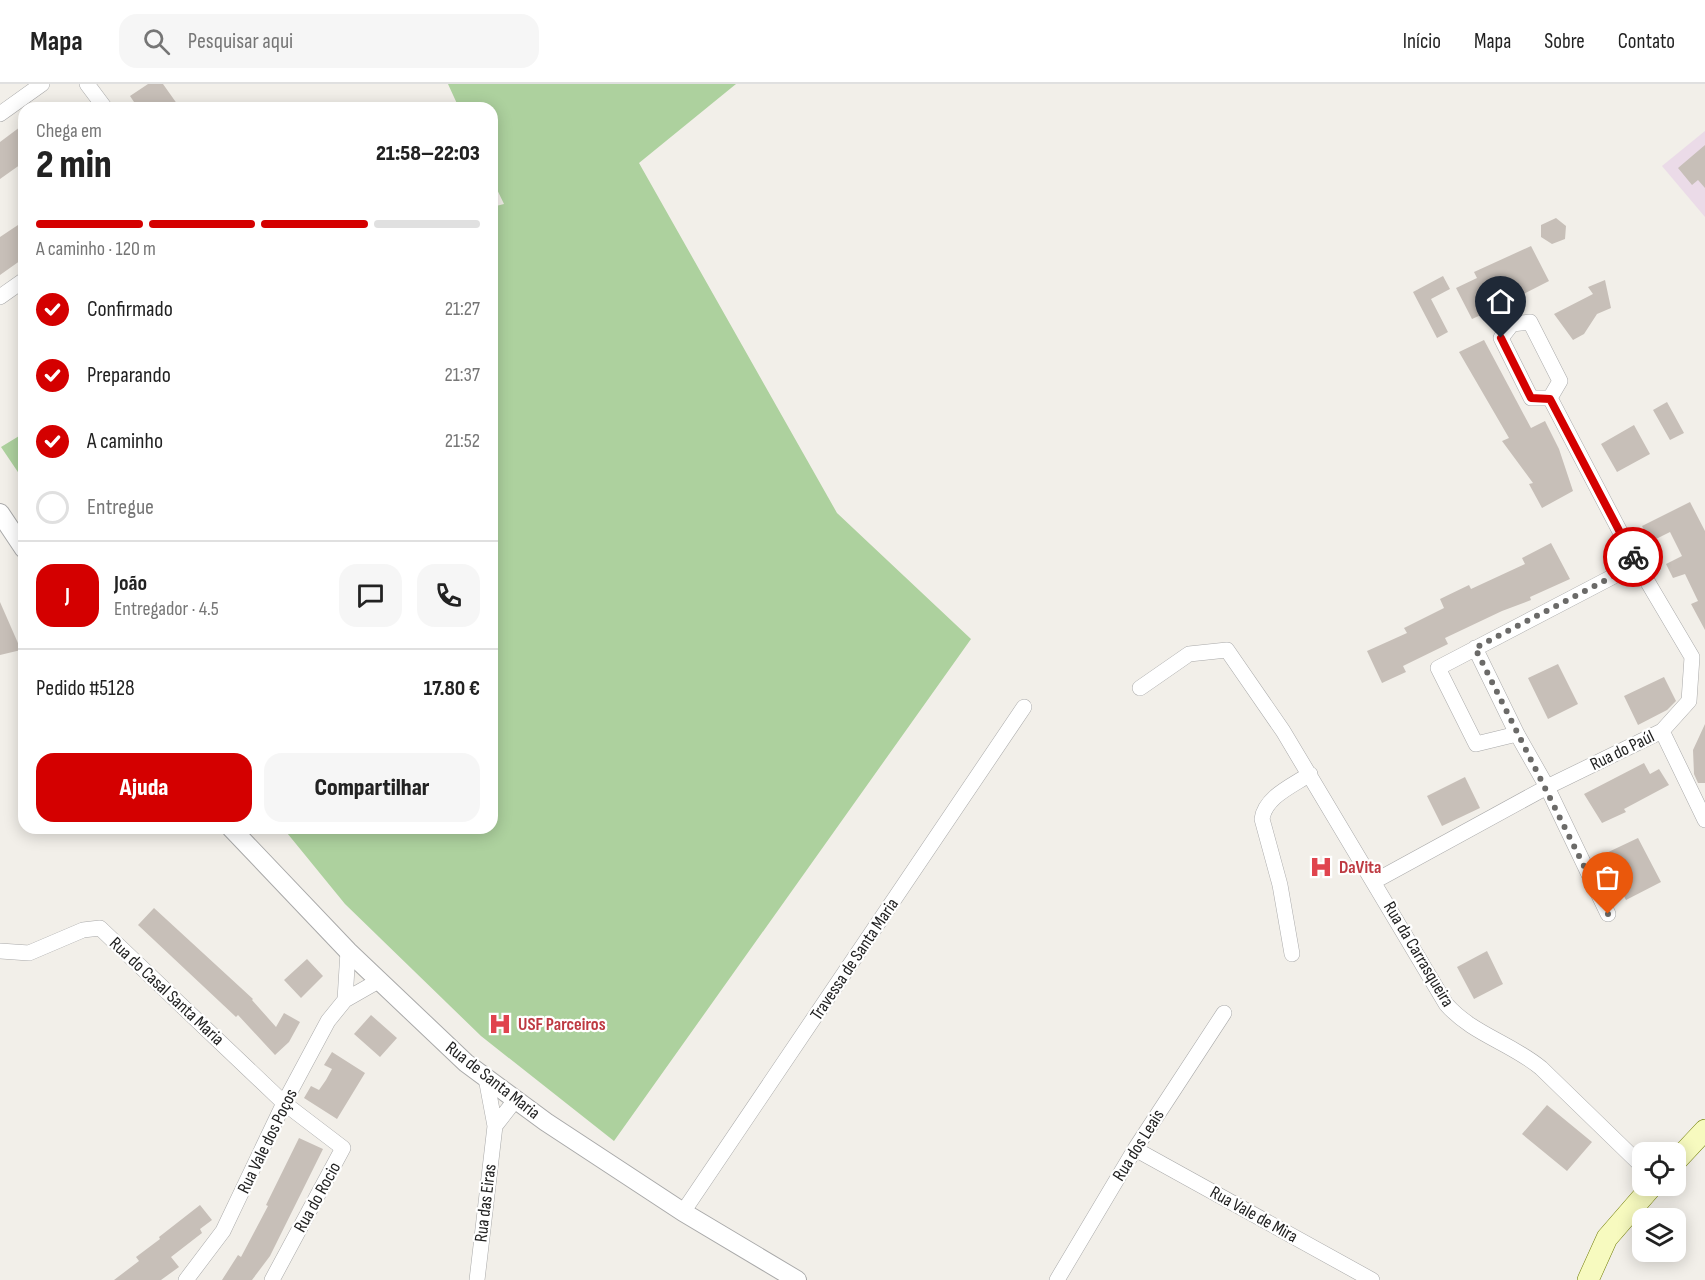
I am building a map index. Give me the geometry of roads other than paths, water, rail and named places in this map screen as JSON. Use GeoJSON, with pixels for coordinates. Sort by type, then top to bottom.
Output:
{"type":"FeatureCollection","features":[{"type":"Feature","properties":{"kind":"main road"},"geometry":{"type":"LineString","coordinates":[[1686,1150],[1705,1130]]}},
{"type":"Feature","properties":{"kind":"main road"},"geometry":{"type":"LineString","coordinates":[[1588,1280],[1607,1238],[1643,1196]]}},
{"type":"Feature","properties":{"kind":"street"},"geometry":{"type":"LineString","coordinates":[[0,114],[42,84]]}},
{"type":"Feature","properties":{"kind":"street"},"geometry":{"type":"LineString","coordinates":[[87,84],[100,102]]}},
{"type":"Feature","properties":{"kind":"street"},"geometry":{"type":"LineString","coordinates":[[0,297],[18,284]]}},
{"type":"Feature","properties":{"kind":"street"},"geometry":{"type":"LineString","coordinates":[[1530,322],[1560,381],[1550,399],[1531,398],[1501,338],[1512,324],[1530,322]]}},
{"type":"Feature","properties":{"kind":"street","name":"Rua do Paúl"},"geometry":{"type":"LineString","coordinates":[[1375,881],[1547,787],[1662,730],[1689,701],[1692,657],[1637,564],[1550,399]]}},
{"type":"Feature","properties":{"kind":"street"},"geometry":{"type":"LineString","coordinates":[[0,513],[18,540]]}},
{"type":"Feature","properties":{"kind":"street"},"geometry":{"type":"LineString","coordinates":[[1517,734],[1476,744],[1438,668],[1637,564]]}},
{"type":"Feature","properties":{"kind":"street"},"geometry":{"type":"LineString","coordinates":[[1475,648],[1517,734],[1547,787],[1608,914]]}},
{"type":"Feature","properties":{"kind":"street","name":"Rua da Carrasqueira"},"geometry":{"type":"LineString","coordinates":[[1140,688],[1189,654],[1227,650],[1310,774],[1446,1004],[1458,1018],[1476,1030],[1526,1055],[1632,1156]]}},
{"type":"Feature","properties":{"kind":"street","name":"Travessa de Santa Maria"},"geometry":{"type":"LineString","coordinates":[[683,1212],[1024,707]]}},
{"type":"Feature","properties":{"kind":"street"},"geometry":{"type":"LineString","coordinates":[[1662,730],[1705,820]]}},
{"type":"Feature","properties":{"kind":"street"},"geometry":{"type":"LineString","coordinates":[[1292,954],[1280,885],[1262,819],[1263,809],[1268,802],[1310,774]]}},
{"type":"Feature","properties":{"kind":"street","name":"Rua de Santa Maria"},"geometry":{"type":"LineString","coordinates":[[237,834],[348,951],[466,1063],[546,1122],[683,1212],[796,1280]]}},
{"type":"Feature","properties":{"kind":"street","name":"Rua do Casal Santa Maria"},"geometry":{"type":"LineString","coordinates":[[0,951],[29,953],[83,930],[100,928],[284,1103]]}},
{"type":"Feature","properties":{"kind":"street"},"geometry":{"type":"LineString","coordinates":[[345,1000],[348,951]]}},
{"type":"Feature","properties":{"kind":"street","name":"Rua Vale dos Poços"},"geometry":{"type":"LineString","coordinates":[[186,1280],[223,1231],[284,1103],[328,1021],[345,1000],[380,980]]}},
{"type":"Feature","properties":{"kind":"street","name":"Rua dos Leais"},"geometry":{"type":"LineString","coordinates":[[1057,1280],[1134,1149],[1224,1012]]}},
{"type":"Feature","properties":{"kind":"street","name":"Rua das Eiras"},"geometry":{"type":"LineString","coordinates":[[477,1280],[495,1126],[486,1078]]}},
{"type":"Feature","properties":{"kind":"street"},"geometry":{"type":"LineString","coordinates":[[495,1126],[516,1099]]}},
{"type":"Feature","properties":{"kind":"street","name":"Rua do Rocio"},"geometry":{"type":"LineString","coordinates":[[272,1280],[343,1148],[284,1103]]}},
{"type":"Feature","properties":{"kind":"street","name":"Rua Vale de Mira"},"geometry":{"type":"LineString","coordinates":[[1134,1149],[1372,1280]]}},
{"type":"Feature","properties":{"kind":"place","name":"DaVita"},"geometry":{"type":"Point","coordinates":[1321,867]}},
{"type":"Feature","properties":{"kind":"place","name":"USF Parceiros"},"geometry":{"type":"Point","coordinates":[500,1024]}}]}
